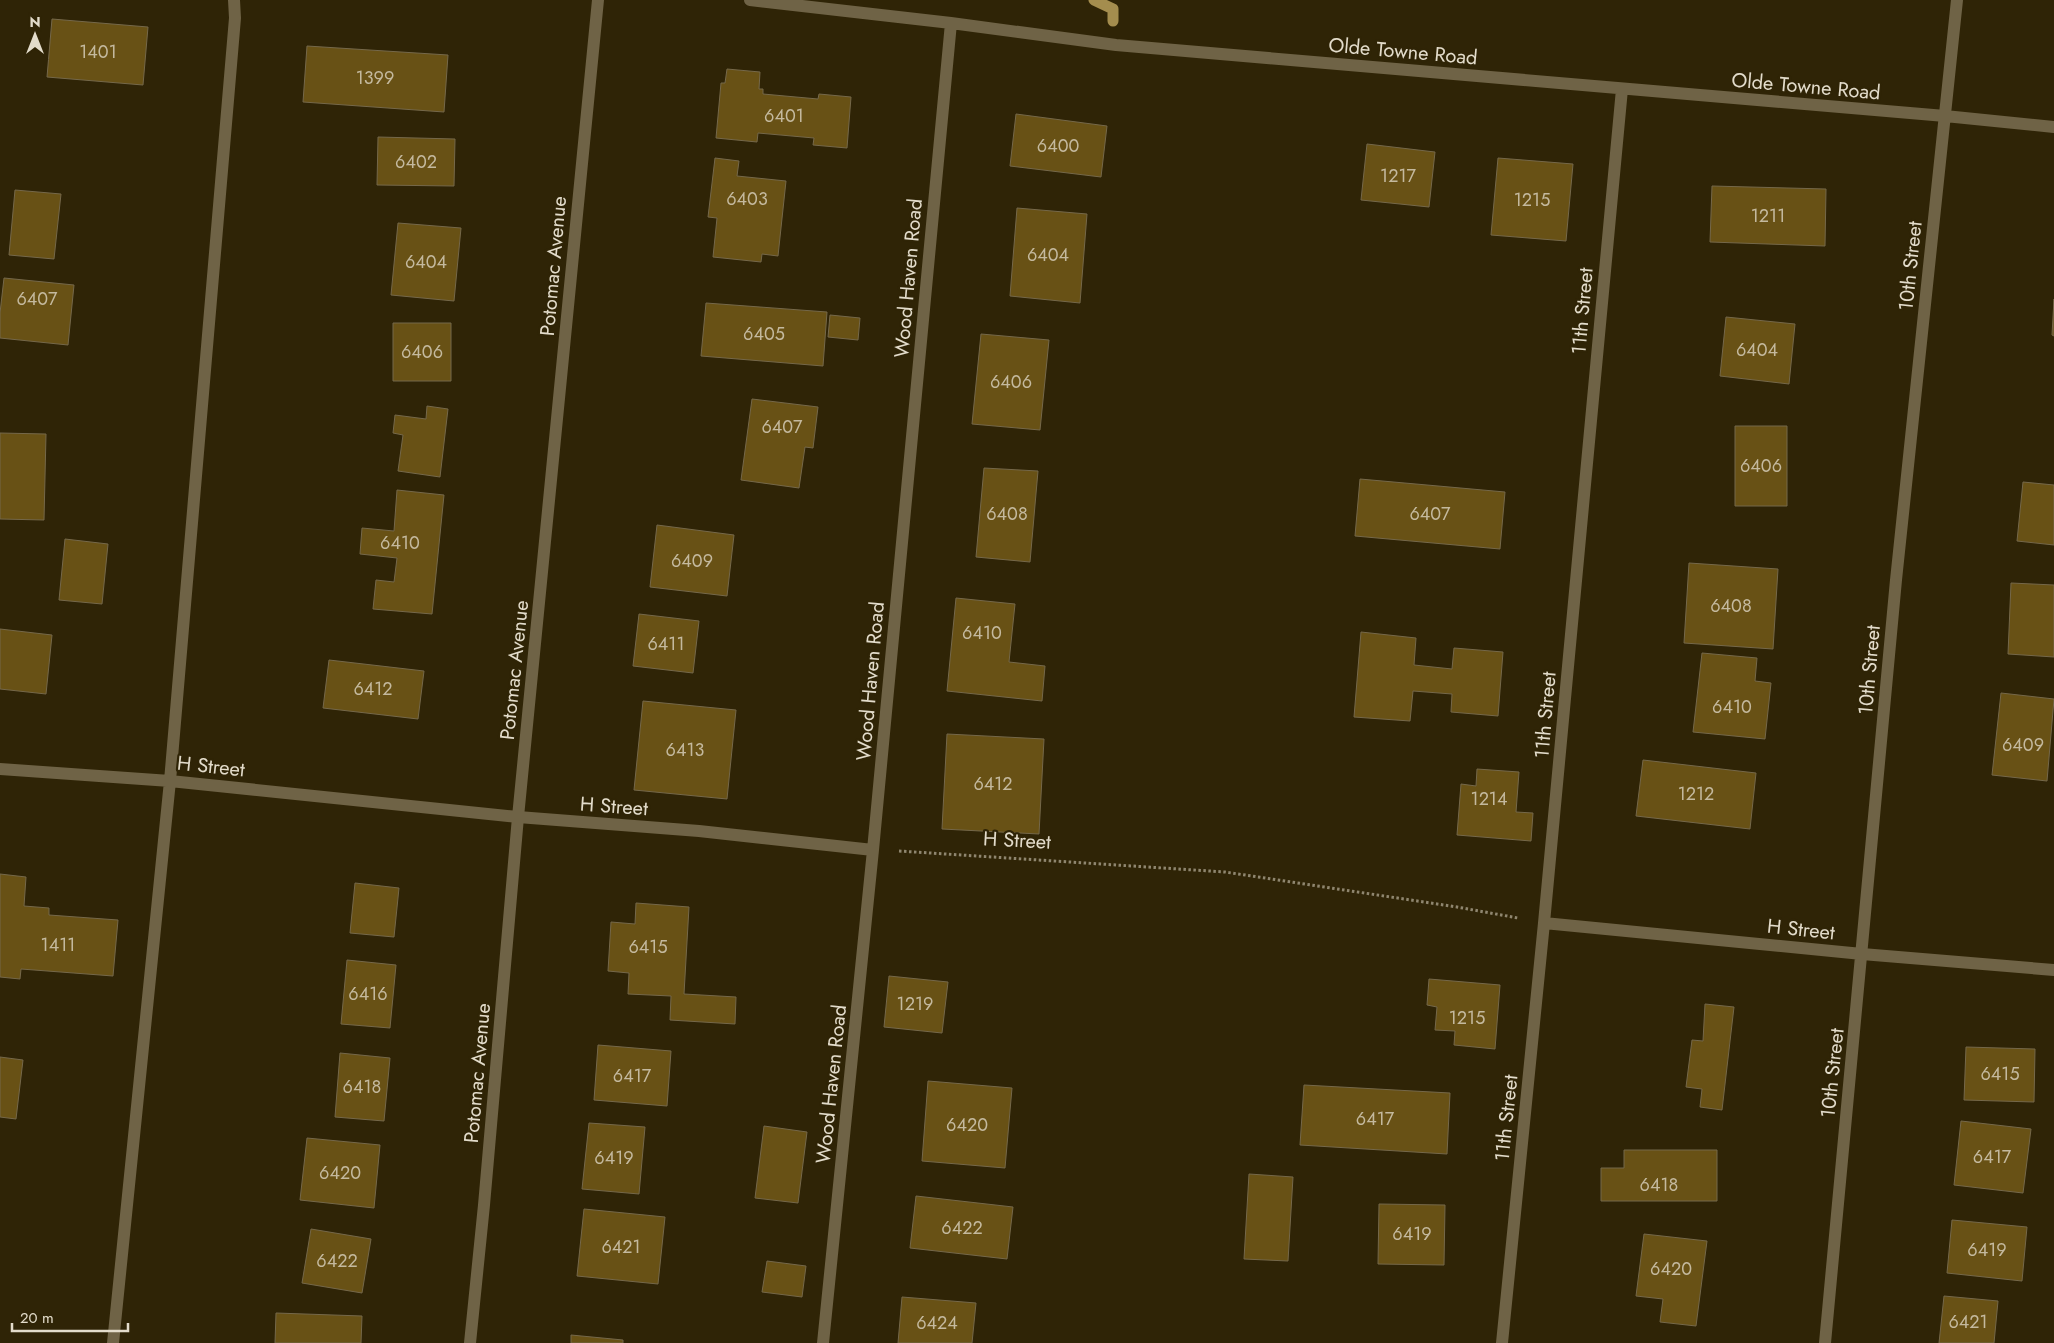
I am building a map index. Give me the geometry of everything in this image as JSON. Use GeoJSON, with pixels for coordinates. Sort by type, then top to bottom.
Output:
{"type":"FeatureCollection","features":[{"type":"Feature","properties":{"kind":"street"},"geometry":{"type":"LineString","coordinates":[[113,1343],[170,781],[234,0]]}},
{"type":"Feature","properties":{"kind":"street","name":"Potomac Avenue"},"geometry":{"type":"LineString","coordinates":[[470,1343],[518,817],[598,0]]}},
{"type":"Feature","properties":{"kind":"street","name":"Olde Towne Road"},"geometry":{"type":"LineString","coordinates":[[750,0],[951,23],[1116,45],[1945,116],[2054,128]]}},
{"type":"Feature","properties":{"kind":"street","name":"10th Street"},"geometry":{"type":"LineString","coordinates":[[1825,1343],[1896,580],[1957,0]]}},
{"type":"Feature","properties":{"kind":"street","name":"Wood Haven Road"},"geometry":{"type":"LineString","coordinates":[[823,1343],[873,850],[951,23]]}},
{"type":"Feature","properties":{"kind":"street","name":"11th Street"},"geometry":{"type":"LineString","coordinates":[[1502,1343],[1544,923],[1622,89]]}},
{"type":"Feature","properties":{"kind":"street","name":"H Street"},"geometry":{"type":"LineString","coordinates":[[0,769],[170,781],[518,817],[700,831],[873,850]]}},
{"type":"Feature","properties":{"kind":"street","name":"H Street"},"geometry":{"type":"LineString","coordinates":[[1544,923],[1862,954],[2054,970]]}},
{"type":"Feature","properties":{"kind":"path","name":"H Street"},"geometry":{"type":"LineString","coordinates":[[873,850],[1226,872],[1457,907],[1544,923]]}},
{"type":"Feature","properties":{"kind":"building"},"geometry":{"type":"Polygon","coordinates":[[[52,19],[148,27],[143,85],[47,77],[52,19]]]}},
{"type":"Feature","properties":{"kind":"building"},"geometry":{"type":"Polygon","coordinates":[[[307,46],[448,55],[444,112],[303,102],[307,46]]]}},
{"type":"Feature","properties":{"kind":"building"},"geometry":{"type":"Polygon","coordinates":[[[727,69],[760,72],[759,89],[763,89],[763,94],[818,99],[819,94],[851,97],[847,148],[813,145],[814,138],[758,133],[757,142],[716,138],[721,83],[725,83],[727,69]]]}},
{"type":"Feature","properties":{"kind":"building"},"geometry":{"type":"Polygon","coordinates":[[[1016,114],[1107,126],[1101,177],[1010,166],[1016,114]]]}},
{"type":"Feature","properties":{"kind":"building"},"geometry":{"type":"Polygon","coordinates":[[[378,137],[455,139],[454,186],[377,185],[378,137]]]}},
{"type":"Feature","properties":{"kind":"building"},"geometry":{"type":"Polygon","coordinates":[[[1367,144],[1435,152],[1429,207],[1361,200],[1367,144]]]}},
{"type":"Feature","properties":{"kind":"building"},"geometry":{"type":"Polygon","coordinates":[[[715,158],[739,161],[737,176],[786,181],[778,256],[762,254],[761,262],[713,257],[717,218],[708,217],[715,158]]]}},
{"type":"Feature","properties":{"kind":"building"},"geometry":{"type":"Polygon","coordinates":[[[1498,158],[1573,164],[1566,241],[1491,235],[1498,158]]]}},
{"type":"Feature","properties":{"kind":"building"},"geometry":{"type":"Polygon","coordinates":[[[1712,186],[1826,189],[1825,246],[1710,242],[1712,186]]]}},
{"type":"Feature","properties":{"kind":"building"},"geometry":{"type":"Polygon","coordinates":[[[15,190],[61,194],[54,259],[9,255],[15,190]]]}},
{"type":"Feature","properties":{"kind":"building"},"geometry":{"type":"Polygon","coordinates":[[[1017,208],[1087,214],[1080,303],[1010,296],[1017,208]]]}},
{"type":"Feature","properties":{"kind":"building"},"geometry":{"type":"Polygon","coordinates":[[[398,223],[461,228],[454,301],[391,295],[398,223]]]}},
{"type":"Feature","properties":{"kind":"building"},"geometry":{"type":"Polygon","coordinates":[[[4,278],[74,285],[68,345],[0,338],[0,313],[4,278]]]}},
{"type":"Feature","properties":{"kind":"building"},"geometry":{"type":"Polygon","coordinates":[[[2054,299],[2054,336],[2052,335],[2054,299]]]}},
{"type":"Feature","properties":{"kind":"building"},"geometry":{"type":"Polygon","coordinates":[[[706,303],[827,312],[823,366],[701,356],[706,303]]]}},
{"type":"Feature","properties":{"kind":"building"},"geometry":{"type":"Polygon","coordinates":[[[830,315],[860,318],[858,340],[828,337],[830,315]]]}},
{"type":"Feature","properties":{"kind":"building"},"geometry":{"type":"Polygon","coordinates":[[[1726,317],[1795,324],[1789,384],[1720,376],[1726,317]]]}},
{"type":"Feature","properties":{"kind":"building"},"geometry":{"type":"Polygon","coordinates":[[[393,323],[451,323],[451,381],[393,381],[393,323]]]}},
{"type":"Feature","properties":{"kind":"building"},"geometry":{"type":"Polygon","coordinates":[[[981,334],[1049,340],[1040,430],[972,424],[981,334]]]}},
{"type":"Feature","properties":{"kind":"building"},"geometry":{"type":"Polygon","coordinates":[[[752,399],[818,407],[813,448],[805,447],[799,488],[741,480],[752,399]]]}},
{"type":"Feature","properties":{"kind":"building"},"geometry":{"type":"Polygon","coordinates":[[[427,406],[448,409],[440,477],[398,471],[403,435],[393,433],[395,415],[426,419],[427,406]]]}},
{"type":"Feature","properties":{"kind":"building"},"geometry":{"type":"Polygon","coordinates":[[[1735,426],[1787,426],[1787,506],[1735,506],[1735,426]]]}},
{"type":"Feature","properties":{"kind":"building"},"geometry":{"type":"Polygon","coordinates":[[[0,433],[46,434],[44,520],[0,519],[0,433]]]}},
{"type":"Feature","properties":{"kind":"building"},"geometry":{"type":"Polygon","coordinates":[[[984,468],[1038,471],[1030,562],[976,557],[984,468]]]}},
{"type":"Feature","properties":{"kind":"building"},"geometry":{"type":"Polygon","coordinates":[[[1360,479],[1505,492],[1500,549],[1355,536],[1360,479]]]}},
{"type":"Feature","properties":{"kind":"building"},"geometry":{"type":"Polygon","coordinates":[[[2023,482],[2054,485],[2054,545],[2017,541],[2023,482]]]}},
{"type":"Feature","properties":{"kind":"building"},"geometry":{"type":"Polygon","coordinates":[[[397,490],[444,495],[432,614],[373,609],[376,580],[394,582],[397,558],[360,554],[362,528],[394,531],[397,490]]]}},
{"type":"Feature","properties":{"kind":"building"},"geometry":{"type":"Polygon","coordinates":[[[657,525],[734,535],[727,596],[650,587],[657,525]]]}},
{"type":"Feature","properties":{"kind":"building"},"geometry":{"type":"Polygon","coordinates":[[[65,539],[108,544],[102,604],[59,600],[65,539]]]}},
{"type":"Feature","properties":{"kind":"building"},"geometry":{"type":"Polygon","coordinates":[[[1689,563],[1778,569],[1773,649],[1684,643],[1689,563]]]}},
{"type":"Feature","properties":{"kind":"building"},"geometry":{"type":"Polygon","coordinates":[[[2011,583],[2054,585],[2054,657],[2008,654],[2011,583]]]}},
{"type":"Feature","properties":{"kind":"building"},"geometry":{"type":"Polygon","coordinates":[[[956,598],[1015,604],[1009,662],[1045,666],[1042,701],[947,691],[956,598]]]}},
{"type":"Feature","properties":{"kind":"building"},"geometry":{"type":"Polygon","coordinates":[[[639,614],[699,621],[693,673],[633,666],[639,614]]]}},
{"type":"Feature","properties":{"kind":"building"},"geometry":{"type":"Polygon","coordinates":[[[0,629],[52,635],[46,694],[0,689],[0,629]]]}},
{"type":"Feature","properties":{"kind":"building"},"geometry":{"type":"Polygon","coordinates":[[[1361,632],[1416,638],[1414,665],[1452,669],[1454,648],[1503,652],[1498,716],[1451,712],[1452,694],[1413,691],[1410,721],[1354,717],[1361,632]]]}},
{"type":"Feature","properties":{"kind":"building"},"geometry":{"type":"Polygon","coordinates":[[[1702,653],[1757,658],[1755,681],[1771,683],[1765,739],[1693,732],[1702,653]]]}},
{"type":"Feature","properties":{"kind":"building"},"geometry":{"type":"Polygon","coordinates":[[[329,660],[424,671],[418,719],[323,708],[329,660]]]}},
{"type":"Feature","properties":{"kind":"building"},"geometry":{"type":"Polygon","coordinates":[[[2001,693],[2054,699],[2047,781],[1992,775],[2001,693]]]}},
{"type":"Feature","properties":{"kind":"building"},"geometry":{"type":"Polygon","coordinates":[[[643,701],[736,710],[727,799],[634,790],[643,701]]]}},
{"type":"Feature","properties":{"kind":"building"},"geometry":{"type":"Polygon","coordinates":[[[947,734],[1044,739],[1039,834],[942,829],[947,734]]]}},
{"type":"Feature","properties":{"kind":"building"},"geometry":{"type":"Polygon","coordinates":[[[1643,760],[1756,773],[1750,829],[1636,816],[1643,760]]]}},
{"type":"Feature","properties":{"kind":"building"},"geometry":{"type":"Polygon","coordinates":[[[1477,769],[1519,772],[1516,812],[1533,813],[1531,841],[1457,835],[1461,784],[1476,786],[1477,769]]]}},
{"type":"Feature","properties":{"kind":"building"},"geometry":{"type":"Polygon","coordinates":[[[0,874],[26,877],[24,906],[49,908],[49,915],[118,920],[113,976],[21,969],[20,979],[0,977],[0,874]]]}},
{"type":"Feature","properties":{"kind":"building"},"geometry":{"type":"Polygon","coordinates":[[[355,883],[399,888],[394,937],[350,933],[355,883]]]}},
{"type":"Feature","properties":{"kind":"building"},"geometry":{"type":"Polygon","coordinates":[[[636,903],[689,907],[684,994],[736,997],[735,1024],[670,1020],[671,996],[628,994],[629,973],[608,971],[611,922],[635,924],[636,903]]]}},
{"type":"Feature","properties":{"kind":"building"},"geometry":{"type":"Polygon","coordinates":[[[347,960],[396,965],[390,1028],[341,1024],[347,960]]]}},
{"type":"Feature","properties":{"kind":"building"},"geometry":{"type":"Polygon","coordinates":[[[889,976],[948,982],[942,1033],[884,1027],[889,976]]]}},
{"type":"Feature","properties":{"kind":"building"},"geometry":{"type":"Polygon","coordinates":[[[1429,979],[1500,985],[1495,1049],[1454,1045],[1455,1031],[1435,1030],[1437,1007],[1427,1005],[1429,979]]]}},
{"type":"Feature","properties":{"kind":"building"},"geometry":{"type":"Polygon","coordinates":[[[1705,1004],[1734,1007],[1722,1110],[1700,1107],[1702,1089],[1686,1087],[1692,1040],[1703,1041],[1705,1004]]]}},
{"type":"Feature","properties":{"kind":"building"},"geometry":{"type":"Polygon","coordinates":[[[598,1045],[671,1051],[667,1106],[594,1100],[598,1045]]]}},
{"type":"Feature","properties":{"kind":"building"},"geometry":{"type":"Polygon","coordinates":[[[1966,1047],[2035,1049],[2034,1102],[1964,1100],[1966,1047]]]}},
{"type":"Feature","properties":{"kind":"building"},"geometry":{"type":"Polygon","coordinates":[[[340,1053],[390,1058],[384,1121],[335,1117],[340,1053]]]}},
{"type":"Feature","properties":{"kind":"building"},"geometry":{"type":"Polygon","coordinates":[[[0,1057],[23,1060],[16,1119],[0,1117],[0,1057]]]}},
{"type":"Feature","properties":{"kind":"building"},"geometry":{"type":"Polygon","coordinates":[[[928,1081],[1012,1088],[1005,1168],[922,1161],[928,1081]]]}},
{"type":"Feature","properties":{"kind":"building"},"geometry":{"type":"Polygon","coordinates":[[[1304,1085],[1450,1093],[1447,1154],[1300,1145],[1304,1085]]]}},
{"type":"Feature","properties":{"kind":"building"},"geometry":{"type":"Polygon","coordinates":[[[1961,1121],[2031,1129],[2023,1193],[1954,1185],[1961,1121]]]}},
{"type":"Feature","properties":{"kind":"building"},"geometry":{"type":"Polygon","coordinates":[[[589,1123],[645,1127],[639,1194],[582,1189],[589,1123]]]}},
{"type":"Feature","properties":{"kind":"building"},"geometry":{"type":"Polygon","coordinates":[[[764,1126],[807,1132],[798,1203],[755,1198],[764,1126]]]}},
{"type":"Feature","properties":{"kind":"building"},"geometry":{"type":"Polygon","coordinates":[[[307,1138],[380,1145],[374,1208],[300,1200],[307,1138]]]}},
{"type":"Feature","properties":{"kind":"building"},"geometry":{"type":"Polygon","coordinates":[[[1624,1150],[1717,1150],[1717,1201],[1601,1201],[1601,1168],[1624,1168],[1624,1150]]]}},
{"type":"Feature","properties":{"kind":"building"},"geometry":{"type":"Polygon","coordinates":[[[1249,1174],[1293,1177],[1288,1261],[1244,1259],[1249,1174]]]}},
{"type":"Feature","properties":{"kind":"building"},"geometry":{"type":"Polygon","coordinates":[[[916,1196],[1013,1207],[1007,1259],[910,1248],[916,1196]]]}},
{"type":"Feature","properties":{"kind":"building"},"geometry":{"type":"Polygon","coordinates":[[[1379,1204],[1445,1205],[1444,1265],[1378,1264],[1379,1204]]]}},
{"type":"Feature","properties":{"kind":"building"},"geometry":{"type":"Polygon","coordinates":[[[584,1209],[665,1217],[658,1284],[577,1276],[584,1209]]]}},
{"type":"Feature","properties":{"kind":"building"},"geometry":{"type":"Polygon","coordinates":[[[1952,1220],[2027,1227],[2022,1281],[1947,1273],[1952,1220]]]}},
{"type":"Feature","properties":{"kind":"building"},"geometry":{"type":"Polygon","coordinates":[[[311,1229],[371,1239],[362,1293],[302,1283],[311,1229]]]}},
{"type":"Feature","properties":{"kind":"building"},"geometry":{"type":"Polygon","coordinates":[[[1644,1234],[1707,1241],[1696,1326],[1660,1322],[1663,1299],[1636,1296],[1644,1234]]]}},
{"type":"Feature","properties":{"kind":"building"},"geometry":{"type":"Polygon","coordinates":[[[767,1261],[806,1266],[802,1297],[762,1292],[767,1261]]]}},
{"type":"Feature","properties":{"kind":"building"},"geometry":{"type":"Polygon","coordinates":[[[1944,1296],[1998,1301],[1994,1343],[1939,1343],[1944,1296]]]}},
{"type":"Feature","properties":{"kind":"building"},"geometry":{"type":"Polygon","coordinates":[[[902,1297],[976,1303],[972,1343],[898,1343],[902,1297]]]}},
{"type":"Feature","properties":{"kind":"building"},"geometry":{"type":"Polygon","coordinates":[[[276,1313],[362,1316],[361,1343],[275,1343],[276,1313]]]}},
{"type":"Feature","properties":{"kind":"building"},"geometry":{"type":"Polygon","coordinates":[[[571,1335],[623,1340],[623,1343],[571,1343],[571,1335]]]}},
{"type":"Feature","properties":{"kind":"waterway"},"geometry":{"type":"LineString","coordinates":[[1094,0],[1113,9],[1113,21]]}}]}
